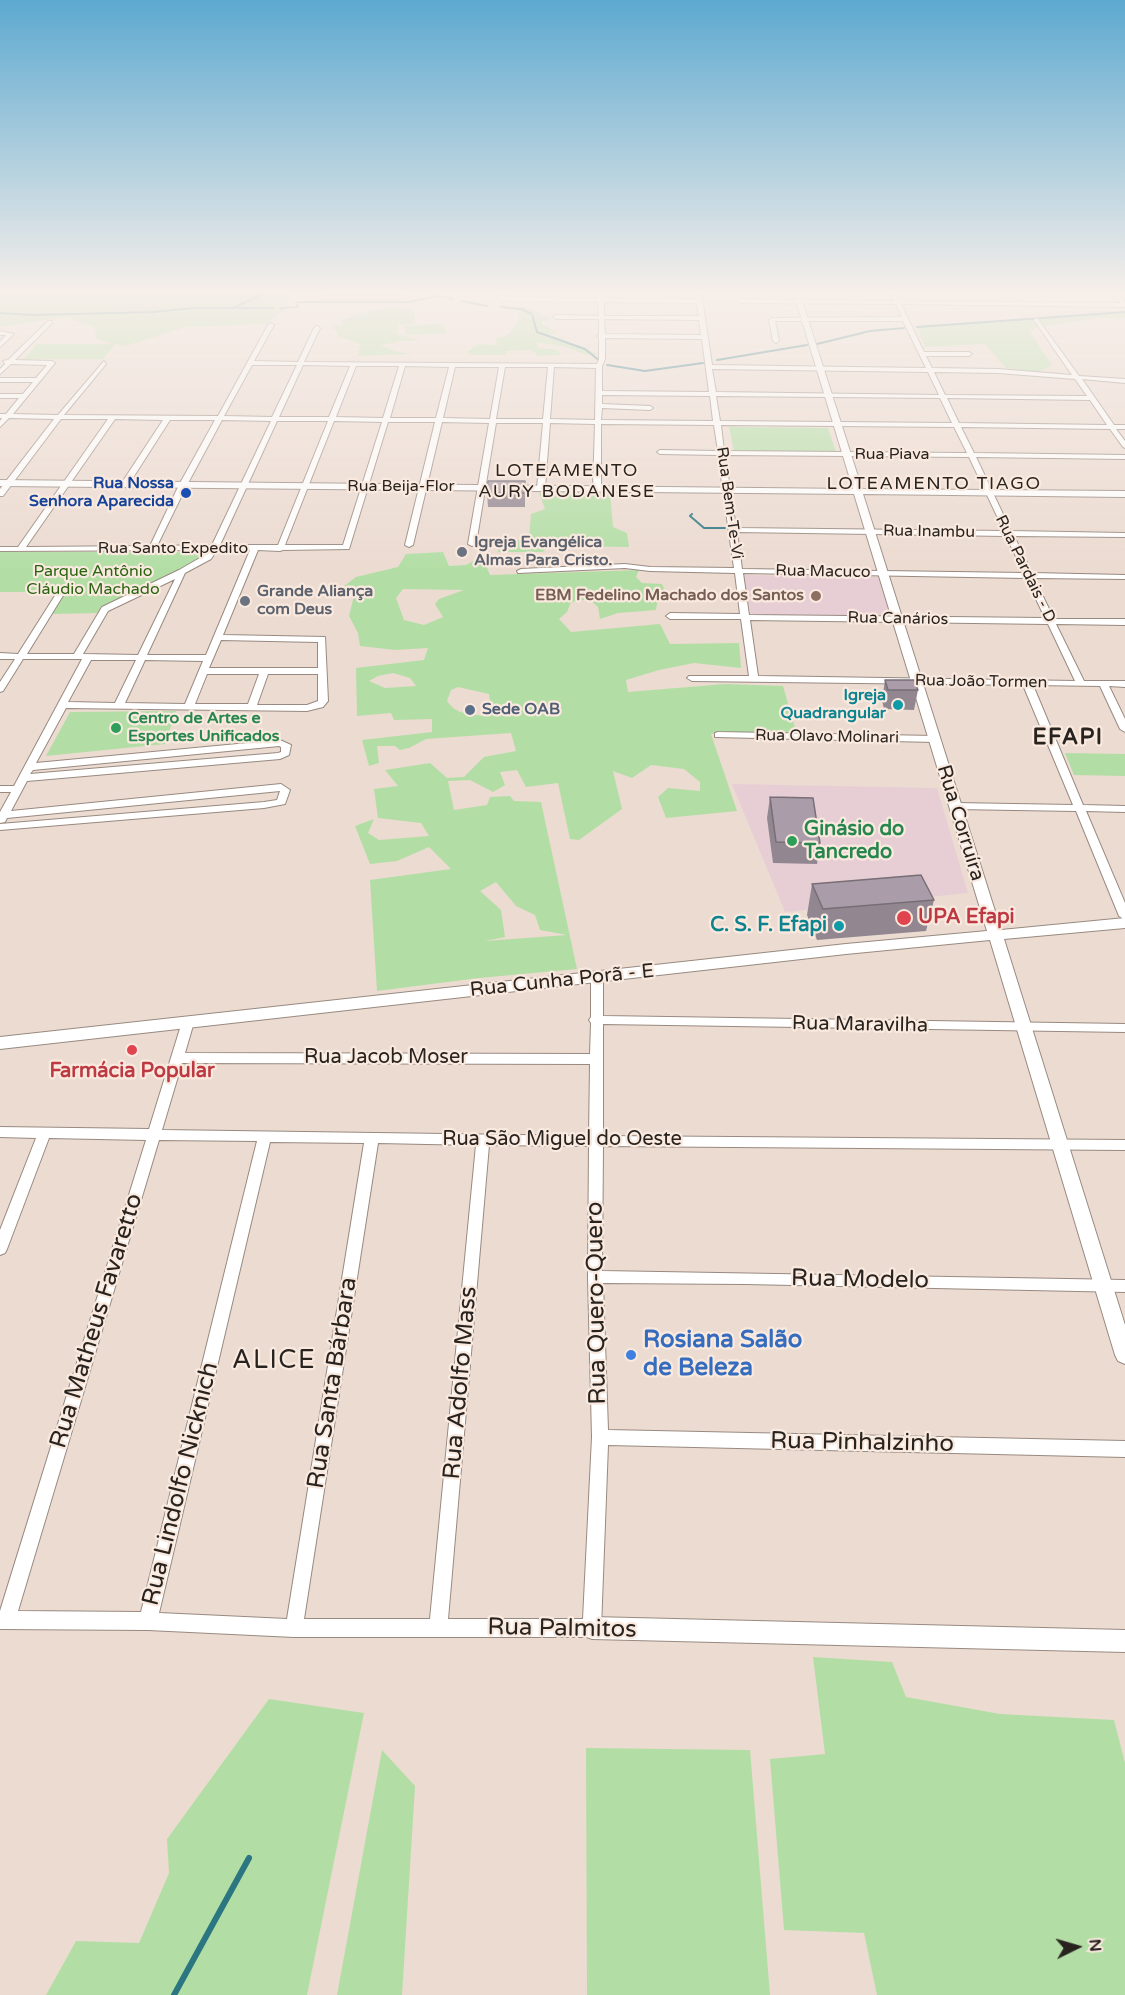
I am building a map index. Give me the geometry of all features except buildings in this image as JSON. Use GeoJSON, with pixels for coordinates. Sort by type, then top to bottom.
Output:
{"type":"FeatureCollection","features":[{"type":"Feature","properties":{"kind":"street"},"geometry":{"type":"LineString","coordinates":[[0,425],[4,416],[33,384]]}},
{"type":"Feature","properties":{"kind":"street"},"geometry":{"type":"LineString","coordinates":[[0,494],[4,483],[86,384]]}},
{"type":"Feature","properties":{"kind":"street"},"geometry":{"type":"LineString","coordinates":[[152,549],[183,485],[238,384]]}},
{"type":"Feature","properties":{"kind":"street"},"geometry":{"type":"LineString","coordinates":[[2,818],[63,705],[82,657],[105,609],[208,557],[214,549],[289,384]]}},
{"type":"Feature","properties":{"kind":"street"},"geometry":{"type":"LineString","coordinates":[[280,549],[346,384]]}},
{"type":"Feature","properties":{"kind":"street"},"geometry":{"type":"LineString","coordinates":[[364,487],[396,384]]}},
{"type":"Feature","properties":{"kind":"street"},"geometry":{"type":"LineString","coordinates":[[409,545],[447,384]]}},
{"type":"Feature","properties":{"kind":"street"},"geometry":{"type":"LineString","coordinates":[[472,544],[499,384]]}},
{"type":"Feature","properties":{"kind":"street"},"geometry":{"type":"LineString","coordinates":[[541,488],[549,384]]}},
{"type":"Feature","properties":{"kind":"street"},"geometry":{"type":"LineString","coordinates":[[597,488],[599,384]]}},
{"type":"Feature","properties":{"kind":"street","name":"Rua Bem-Te-Vi"},"geometry":{"type":"LineString","coordinates":[[711,384],[754,679]]}},
{"type":"Feature","properties":{"kind":"street","name":"Rua Corruíra"},"geometry":{"type":"LineString","coordinates":[[824,384],[1125,1354]]}},
{"type":"Feature","properties":{"kind":"street","name":"Rua Pardais - D"},"geometry":{"type":"LineString","coordinates":[[936,384],[1081,684]]}},
{"type":"Feature","properties":{"kind":"street"},"geometry":{"type":"LineString","coordinates":[[1082,384],[1125,446]]}},
{"type":"Feature","properties":{"kind":"street"},"geometry":{"type":"LineString","coordinates":[[599,393],[1092,398]]}},
{"type":"Feature","properties":{"kind":"street"},"geometry":{"type":"LineString","coordinates":[[0,396],[23,396]]}},
{"type":"Feature","properties":{"kind":"street"},"geometry":{"type":"LineString","coordinates":[[599,406],[650,408]]}},
{"type":"Feature","properties":{"kind":"street"},"geometry":{"type":"LineString","coordinates":[[4,416],[1125,427]]}},
{"type":"Feature","properties":{"kind":"street"},"geometry":{"type":"LineString","coordinates":[[20,549],[113,417]]}},
{"type":"Feature","properties":{"kind":"street"},"geometry":{"type":"LineString","coordinates":[[125,484],[168,417]]}},
{"type":"Feature","properties":{"kind":"street","name":"Rua Piava"},"geometry":{"type":"LineString","coordinates":[[660,452],[1125,458]]}},
{"type":"Feature","properties":{"kind":"street","name":"Rua Beija-Flor"},"geometry":{"type":"LineString","coordinates":[[4,483],[1125,494]]}},
{"type":"Feature","properties":{"kind":"street","name":"Rua Santo Expedito"},"geometry":{"type":"LineString","coordinates":[[0,549],[346,547],[364,487]]}},
{"type":"Feature","properties":{"kind":"street","name":"Rua Inambu"},"geometry":{"type":"LineString","coordinates":[[733,530],[1125,535]]}},
{"type":"Feature","properties":{"kind":"street"},"geometry":{"type":"LineString","coordinates":[[189,706],[254,549]]}},
{"type":"Feature","properties":{"kind":"street","name":"Rua Macuco"},"geometry":{"type":"LineString","coordinates":[[521,571],[625,566],[650,569],[739,571],[1125,577]]}},
{"type":"Feature","properties":{"kind":"street"},"geometry":{"type":"LineString","coordinates":[[119,705],[182,572]]}},
{"type":"Feature","properties":{"kind":"street"},"geometry":{"type":"LineString","coordinates":[[0,689],[60,594]]}},
{"type":"Feature","properties":{"kind":"street","name":"Rua Canários"},"geometry":{"type":"LineString","coordinates":[[670,616],[1125,622]]}},
{"type":"Feature","properties":{"kind":"street"},"geometry":{"type":"LineString","coordinates":[[63,705],[307,708],[323,702],[322,639],[218,637]]}},
{"type":"Feature","properties":{"kind":"street"},"geometry":{"type":"LineString","coordinates":[[0,656],[209,658]]}},
{"type":"Feature","properties":{"kind":"street"},"geometry":{"type":"LineString","coordinates":[[204,671],[321,671]]}},
{"type":"Feature","properties":{"kind":"street"},"geometry":{"type":"LineString","coordinates":[[252,706],[264,672]]}},
{"type":"Feature","properties":{"kind":"street","name":"Rua João Tormen"},"geometry":{"type":"LineString","coordinates":[[692,678],[1125,684]]}},
{"type":"Feature","properties":{"kind":"street"},"geometry":{"type":"LineString","coordinates":[[1027,683],[1125,916]]}},
{"type":"Feature","properties":{"kind":"street"},"geometry":{"type":"LineString","coordinates":[[1103,684],[1125,729]]}},
{"type":"Feature","properties":{"kind":"street","name":"Rua Olavo Molinari"},"geometry":{"type":"LineString","coordinates":[[718,735],[935,739]]}},
{"type":"Feature","properties":{"kind":"street"},"geometry":{"type":"LineString","coordinates":[[23,778],[280,756],[286,753],[286,745],[280,743],[29,767]]}},
{"type":"Feature","properties":{"kind":"street"},"geometry":{"type":"LineString","coordinates":[[0,827],[264,805],[281,802],[285,790],[281,787],[203,794],[2,818]]}},
{"type":"Feature","properties":{"kind":"street"},"geometry":{"type":"LineString","coordinates":[[0,789],[17,789]]}},
{"type":"Feature","properties":{"kind":"street"},"geometry":{"type":"LineString","coordinates":[[955,806],[1125,809]]}},
{"type":"Feature","properties":{"kind":"street","name":"Rua Cunha Porã - E"},"geometry":{"type":"LineString","coordinates":[[0,1043],[597,977],[1125,923]]}},
{"type":"Feature","properties":{"kind":"street","name":"Rua Quero-Quero"},"geometry":{"type":"LineString","coordinates":[[592,1628],[600,1437],[594,1141],[597,977]]}},
{"type":"Feature","properties":{"kind":"street","name":"Rua Maravilha"},"geometry":{"type":"LineString","coordinates":[[595,1020],[1125,1028]]}},
{"type":"Feature","properties":{"kind":"street","name":"Rua Matheus Favaretto"},"geometry":{"type":"LineString","coordinates":[[3,1620],[188,1022]]}},
{"type":"Feature","properties":{"kind":"street","name":"Rua Jacob Moser"},"geometry":{"type":"LineString","coordinates":[[177,1058],[596,1059]]}},
{"type":"Feature","properties":{"kind":"street","name":"Rua São Miguel do Oeste"},"geometry":{"type":"LineString","coordinates":[[0,1132],[483,1140],[1125,1144]]}},
{"type":"Feature","properties":{"kind":"street"},"geometry":{"type":"LineString","coordinates":[[0,1249],[44,1132]]}},
{"type":"Feature","properties":{"kind":"street","name":"Rua Lindolfo Nicknich"},"geometry":{"type":"LineString","coordinates":[[148,1621],[266,1136]]}},
{"type":"Feature","properties":{"kind":"street","name":"Rua Santa Bárbara"},"geometry":{"type":"LineString","coordinates":[[294,1628],[372,1137]]}},
{"type":"Feature","properties":{"kind":"street","name":"Rua Adolfo Mass"},"geometry":{"type":"LineString","coordinates":[[438,1627],[483,1140]]}},
{"type":"Feature","properties":{"kind":"street","name":"Rua Modelo"},"geometry":{"type":"LineString","coordinates":[[595,1277],[1125,1286]]}},
{"type":"Feature","properties":{"kind":"street","name":"Rua Pinhalzinho"},"geometry":{"type":"LineString","coordinates":[[600,1437],[1125,1449]]}},
{"type":"Feature","properties":{"kind":"street","name":"Rua Palmitos"},"geometry":{"type":"LineString","coordinates":[[3,1620],[148,1621],[294,1628],[592,1628],[1125,1641]]}},
{"type":"Feature","properties":{"kind":"shaded area","name":"EBM Fedelino Machado dos Santos"},"geometry":{"type":"Polygon","coordinates":[[[744,575],[878,577],[891,617],[751,616],[744,575]]]}},
{"type":"Feature","properties":{"kind":"shaded area"},"geometry":{"type":"Polygon","coordinates":[[[732,784],[937,788],[968,893],[785,912],[732,784]]]}},
{"type":"Feature","properties":{"kind":"green space"},"geometry":{"type":"Polygon","coordinates":[[[729,427],[828,428],[836,452],[734,451],[729,427]]]}},
{"type":"Feature","properties":{"kind":"green space"},"geometry":{"type":"Polygon","coordinates":[[[610,492],[613,527],[627,533],[629,547],[548,546],[543,552],[498,552],[497,541],[529,540],[531,514],[545,509],[539,493],[610,492]]]}},
{"type":"Feature","properties":{"kind":"green space","name":"Parque Antônio Cláudio Machado"},"geometry":{"type":"Polygon","coordinates":[[[0,552],[208,552],[97,613],[53,614],[64,592],[0,592],[0,552]]]}},
{"type":"Feature","properties":{"kind":"green space"},"geometry":{"type":"Polygon","coordinates":[[[443,552],[449,566],[466,565],[482,556],[490,575],[639,570],[636,577],[642,583],[662,584],[667,596],[658,597],[656,610],[618,613],[600,619],[598,607],[589,599],[571,602],[567,612],[559,619],[571,632],[660,624],[670,644],[739,643],[741,668],[694,663],[659,670],[626,680],[628,692],[725,684],[783,686],[797,735],[737,732],[711,734],[737,811],[666,818],[658,797],[668,788],[700,791],[700,782],[684,769],[651,765],[632,778],[613,771],[622,809],[579,840],[570,839],[558,783],[526,787],[517,770],[500,772],[505,785],[493,792],[470,780],[448,781],[454,810],[487,805],[490,797],[510,796],[514,801],[541,802],[577,969],[377,991],[370,880],[451,869],[429,847],[397,861],[370,864],[355,826],[374,819],[368,833],[379,840],[429,836],[421,823],[378,818],[374,789],[398,786],[385,770],[430,763],[447,778],[464,777],[484,757],[516,751],[511,733],[426,739],[400,750],[395,746],[377,746],[379,763],[369,766],[362,740],[432,732],[432,719],[394,720],[391,713],[357,716],[356,668],[424,660],[428,648],[395,650],[360,646],[358,633],[349,616],[354,596],[335,593],[356,577],[398,567],[406,554],[443,552]],[[403,589],[396,598],[404,620],[424,625],[443,617],[435,604],[439,599],[464,590],[403,589]],[[393,673],[378,676],[369,681],[385,688],[416,686],[410,678],[393,673]],[[458,687],[451,690],[447,701],[460,712],[483,716],[491,708],[489,694],[458,687]],[[496,882],[480,891],[501,910],[505,937],[485,941],[567,935],[540,930],[535,915],[516,906],[496,882]]]}},
{"type":"Feature","properties":{"kind":"green space","name":"Centro de Artes e Esportes Unificados"},"geometry":{"type":"Polygon","coordinates":[[[176,711],[165,744],[46,756],[70,712],[176,711]]]}},
{"type":"Feature","properties":{"kind":"green space"},"geometry":{"type":"Polygon","coordinates":[[[1065,753],[1125,754],[1125,776],[1074,775],[1065,753]]]}},
{"type":"Feature","properties":{"kind":"green space"},"geometry":{"type":"Polygon","coordinates":[[[813,1657],[892,1662],[906,1697],[1000,1714],[1114,1720],[1125,1763],[1125,1995],[877,1995],[864,1933],[784,1930],[770,1759],[825,1754],[813,1657]]]}},
{"type":"Feature","properties":{"kind":"green space"},"geometry":{"type":"Polygon","coordinates":[[[269,1699],[364,1713],[307,1995],[46,1995],[76,1941],[139,1943],[169,1873],[167,1839],[269,1699]]]}},
{"type":"Feature","properties":{"kind":"green space"},"geometry":{"type":"Polygon","coordinates":[[[586,1748],[750,1750],[770,1995],[587,1995],[586,1748]]]}},
{"type":"Feature","properties":{"kind":"green space"},"geometry":{"type":"Polygon","coordinates":[[[382,1750],[415,1786],[402,1995],[337,1995],[382,1750]]]}},
{"type":"Feature","properties":{"kind":"waterway"},"geometry":{"type":"LineString","coordinates":[[692,514],[690,516],[704,528],[725,528]]}},
{"type":"Feature","properties":{"kind":"waterway"},"geometry":{"type":"LineString","coordinates":[[174,1995],[249,1858]]}},
{"type":"Feature","properties":{"kind":"place","name":"Rua Nossa Senhora Aparecida"},"geometry":{"type":"Point","coordinates":[186,493]}},
{"type":"Feature","properties":{"kind":"place","name":"Igreja Evangélica Almas Para Cristo."},"geometry":{"type":"Point","coordinates":[462,552]}},
{"type":"Feature","properties":{"kind":"place","name":"EBM Fedelino Machado dos Santos"},"geometry":{"type":"Point","coordinates":[816,596]}},
{"type":"Feature","properties":{"kind":"place","name":"Grande Aliança com Deus"},"geometry":{"type":"Point","coordinates":[245,601]}},
{"type":"Feature","properties":{"kind":"place","name":"Igreja Quadrangular"},"geometry":{"type":"Point","coordinates":[898,705]}},
{"type":"Feature","properties":{"kind":"place","name":"Sede OAB"},"geometry":{"type":"Point","coordinates":[470,710]}},
{"type":"Feature","properties":{"kind":"place","name":"Centro de Artes e Esportes Unificados"},"geometry":{"type":"Point","coordinates":[116,728]}},
{"type":"Feature","properties":{"kind":"place","name":"Ginásio do Tancredo"},"geometry":{"type":"Point","coordinates":[792,841]}},
{"type":"Feature","properties":{"kind":"place","name":"UPA Efapi"},"geometry":{"type":"Point","coordinates":[904,918]}},
{"type":"Feature","properties":{"kind":"place","name":"C. S. F. Efapi"},"geometry":{"type":"Point","coordinates":[839,926]}},
{"type":"Feature","properties":{"kind":"place","name":"Farmácia Popular"},"geometry":{"type":"Point","coordinates":[132,1050]}},
{"type":"Feature","properties":{"kind":"place","name":"Rosiana Salão de Beleza"},"geometry":{"type":"Point","coordinates":[631,1355]}},
{"type":"Feature","properties":{"kind":"district","name":"LOTEAMENTO AURY BODANESE"},"geometry":{"type":"Point","coordinates":[567,481]}},
{"type":"Feature","properties":{"kind":"district","name":"LOTEAMENTO TIAGO"},"geometry":{"type":"Point","coordinates":[934,484]}},
{"type":"Feature","properties":{"kind":"district","name":"EFAPI"},"geometry":{"type":"Point","coordinates":[1068,738]}},
{"type":"Feature","properties":{"kind":"district","name":"ALICE"},"geometry":{"type":"Point","coordinates":[274,1361]}}]}
